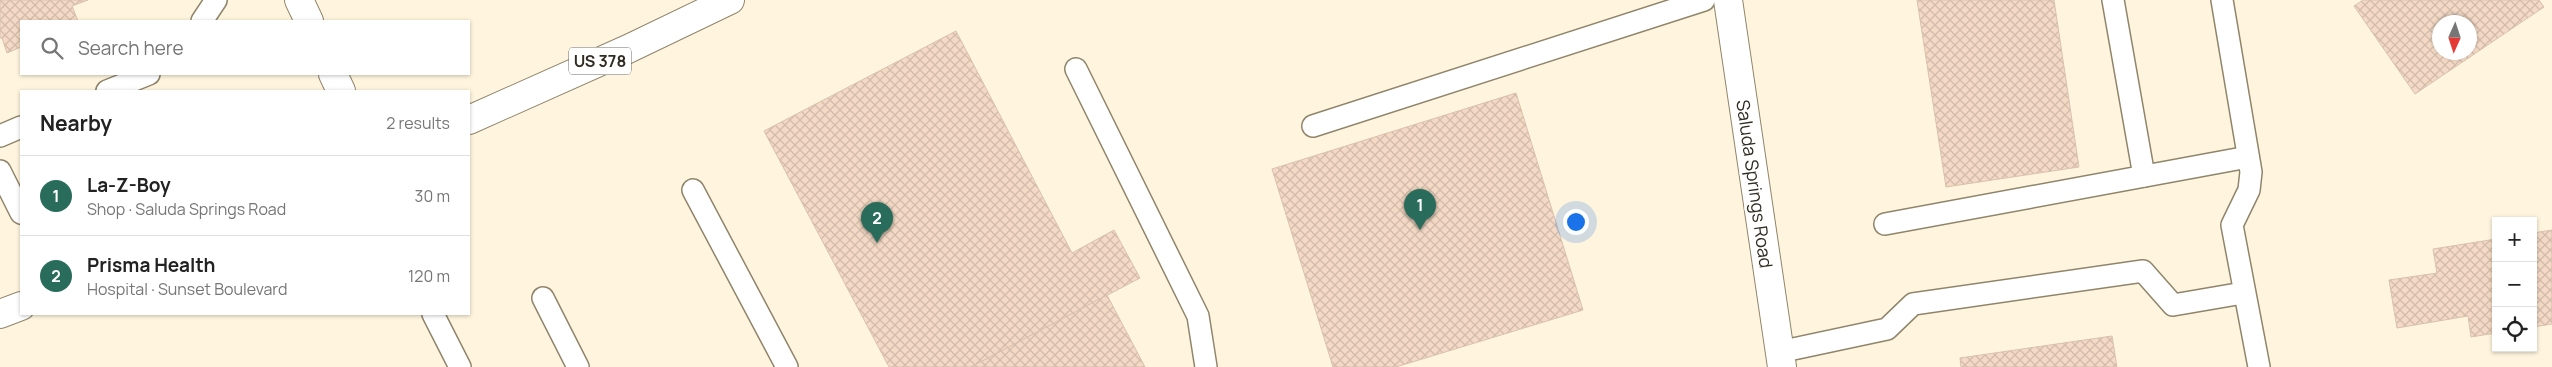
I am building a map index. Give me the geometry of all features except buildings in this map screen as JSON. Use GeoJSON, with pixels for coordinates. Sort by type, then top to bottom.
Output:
{"type":"FeatureCollection","features":[{"type":"Feature","properties":{"kind":"street"},"geometry":{"type":"LineString","coordinates":[[300,0],[309,20]]}},
{"type":"Feature","properties":{"kind":"street","name":"US 378"},"geometry":{"type":"LineString","coordinates":[[470,120],[628,49],[730,0]]}},
{"type":"Feature","properties":{"kind":"street","name":"Saluda Springs Road"},"geometry":{"type":"LineString","coordinates":[[1728,0],[1780,360]]}},
{"type":"Feature","properties":{"kind":"street"},"geometry":{"type":"LineString","coordinates":[[333,75],[341,90]]}},
{"type":"Feature","properties":{"kind":"street"},"geometry":{"type":"LineString","coordinates":[[0,314],[20,306]]}},
{"type":"Feature","properties":{"kind":"lane"},"geometry":{"type":"LineString","coordinates":[[203,20],[216,0]]}},
{"type":"Feature","properties":{"kind":"lane"},"geometry":{"type":"LineString","coordinates":[[1312,126],[1704,0]]}},
{"type":"Feature","properties":{"kind":"lane"},"geometry":{"type":"LineString","coordinates":[[2113,0],[2144,176]]}},
{"type":"Feature","properties":{"kind":"lane"},"geometry":{"type":"LineString","coordinates":[[2222,0],[2251,172],[2249,190],[2232,225],[2259,367]]}},
{"type":"Feature","properties":{"kind":"lane"},"geometry":{"type":"LineString","coordinates":[[1076,69],[1198,316],[1206,367]]}},
{"type":"Feature","properties":{"kind":"lane"},"geometry":{"type":"LineString","coordinates":[[109,90],[147,75]]}},
{"type":"Feature","properties":{"kind":"lane"},"geometry":{"type":"LineString","coordinates":[[0,136],[20,127]]}},
{"type":"Feature","properties":{"kind":"lane"},"geometry":{"type":"LineString","coordinates":[[1885,224],[2248,158]]}},
{"type":"Feature","properties":{"kind":"lane"},"geometry":{"type":"LineString","coordinates":[[0,170],[20,211]]}},
{"type":"Feature","properties":{"kind":"lane"},"geometry":{"type":"LineString","coordinates":[[693,190],[787,367]]}},
{"type":"Feature","properties":{"kind":"lane"},"geometry":{"type":"LineString","coordinates":[[1780,360],[1887,329],[1913,304],[2143,271],[2173,304],[2244,293]]}},
{"type":"Feature","properties":{"kind":"lane"},"geometry":{"type":"LineString","coordinates":[[542,298],[578,367]]}},
{"type":"Feature","properties":{"kind":"lane"},"geometry":{"type":"LineString","coordinates":[[434,315],[460,367]]}},
{"type":"Feature","properties":{"kind":"place","name":"La-Z-Boy"},"geometry":{"type":"Point","coordinates":[1420,230]}},
{"type":"Feature","properties":{"kind":"place","name":"Prisma Health"},"geometry":{"type":"Point","coordinates":[877,243]}}]}
